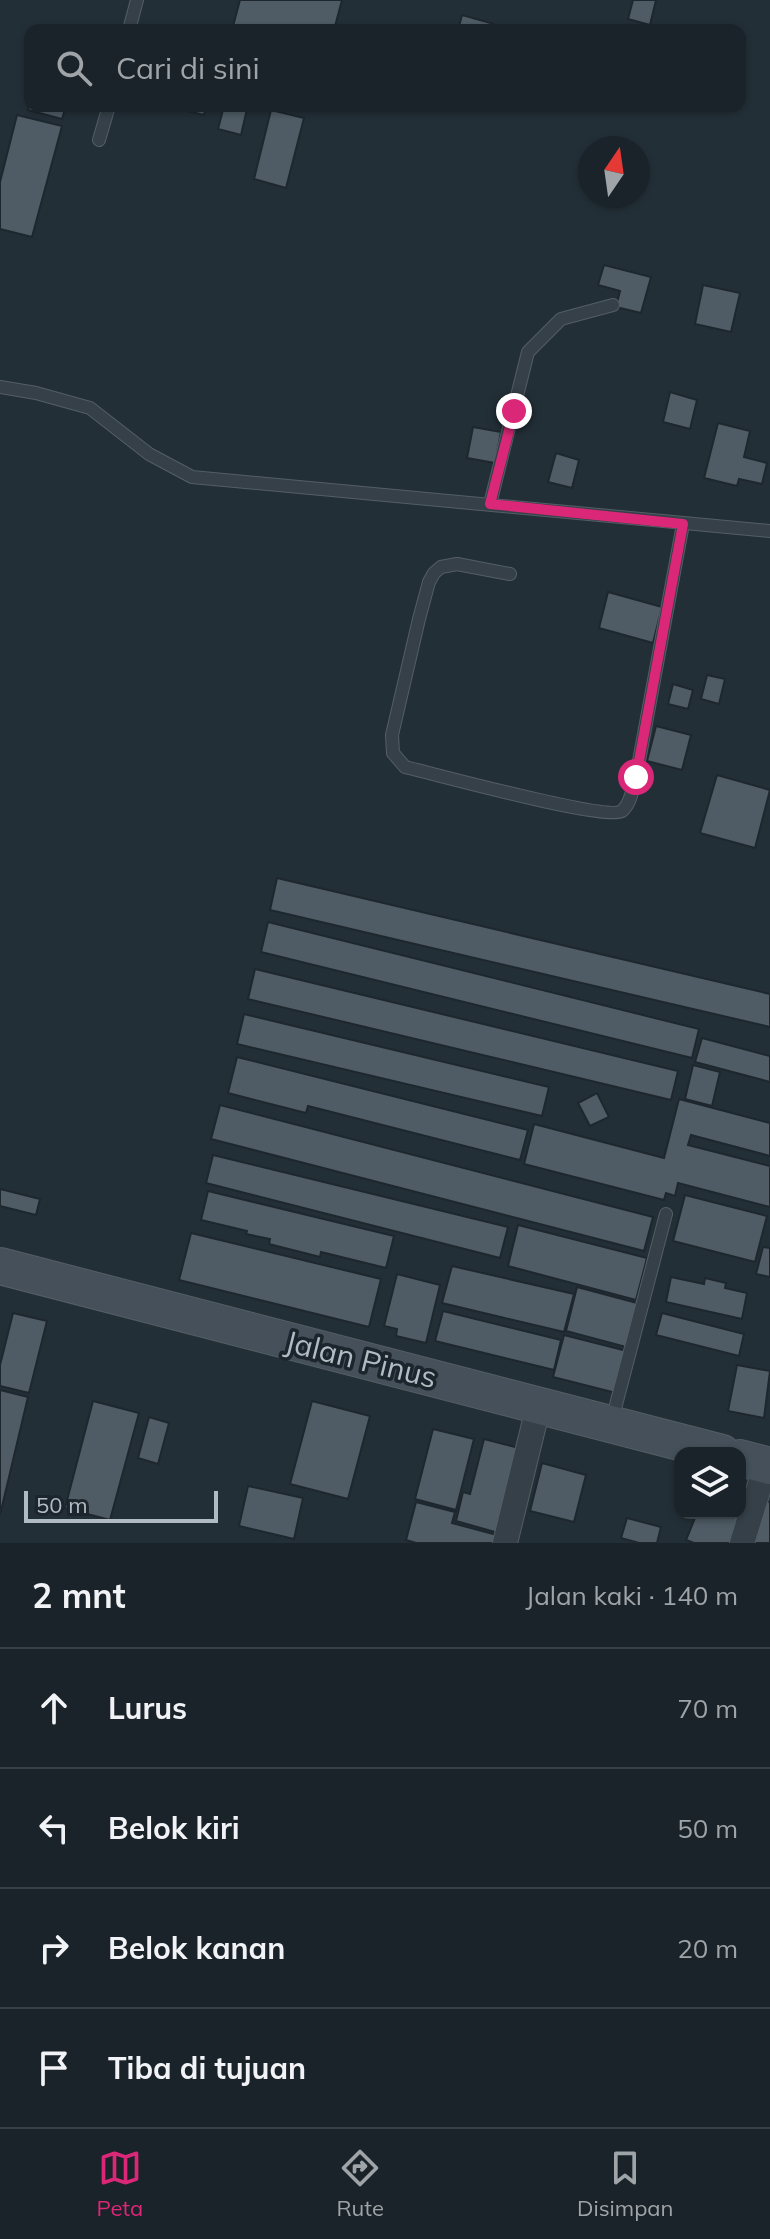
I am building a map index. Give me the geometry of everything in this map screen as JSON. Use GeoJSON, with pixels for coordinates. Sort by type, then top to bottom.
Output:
{"type":"FeatureCollection","features":[{"type":"Feature","properties":{"kind":"street","name":"Jalan Pinus"},"geometry":{"type":"LineString","coordinates":[[0,1266],[699,1447]]}},
{"type":"Feature","properties":{"kind":"street"},"geometry":{"type":"LineString","coordinates":[[505,1543],[539,1404]]}},
{"type":"Feature","properties":{"kind":"street"},"geometry":{"type":"LineString","coordinates":[[742,1543],[759,1463]]}},
{"type":"Feature","properties":{"kind":"lane"},"geometry":{"type":"LineString","coordinates":[[131,24],[137,0]]}},
{"type":"Feature","properties":{"kind":"lane"},"geometry":{"type":"LineString","coordinates":[[99,140],[107,112]]}},
{"type":"Feature","properties":{"kind":"lane"},"geometry":{"type":"LineString","coordinates":[[490,504],[528,352],[561,319],[613,305]]}},
{"type":"Feature","properties":{"kind":"lane"},"geometry":{"type":"LineString","coordinates":[[0,387],[90,408],[149,454],[192,477],[770,531]]}},
{"type":"Feature","properties":{"kind":"lane"},"geometry":{"type":"LineString","coordinates":[[510,574],[457,564],[441,567],[434,573],[419,619],[395,721],[393,753],[405,767],[611,814],[622,810],[629,801],[636,777],[683,524]]}},
{"type":"Feature","properties":{"kind":"lane"},"geometry":{"type":"LineString","coordinates":[[611,1424],[666,1214]]}},
{"type":"Feature","properties":{"kind":"building"},"geometry":{"type":"Polygon","coordinates":[[[240,0],[342,0],[336,24],[234,24],[240,0]]]}},
{"type":"Feature","properties":{"kind":"building"},"geometry":{"type":"Polygon","coordinates":[[[633,0],[656,0],[650,24],[628,19],[633,0]]]}},
{"type":"Feature","properties":{"kind":"building"},"geometry":{"type":"Polygon","coordinates":[[[462,15],[494,24],[460,24],[462,15]]]}},
{"type":"Feature","properties":{"kind":"building"},"geometry":{"type":"Polygon","coordinates":[[[36,112],[64,112],[62,119],[36,112]]]}},
{"type":"Feature","properties":{"kind":"building"},"geometry":{"type":"Polygon","coordinates":[[[222,112],[246,112],[241,135],[218,129],[222,112]]]}},
{"type":"Feature","properties":{"kind":"building"},"geometry":{"type":"Polygon","coordinates":[[[271,112],[304,118],[286,188],[254,179],[271,112]]]}},
{"type":"Feature","properties":{"kind":"building"},"geometry":{"type":"Polygon","coordinates":[[[17,115],[62,126],[32,237],[0,229],[0,182],[17,115]]]}},
{"type":"Feature","properties":{"kind":"building"},"geometry":{"type":"Polygon","coordinates":[[[604,265],[651,277],[641,313],[616,307],[620,291],[598,285],[604,265]]]}},
{"type":"Feature","properties":{"kind":"building"},"geometry":{"type":"Polygon","coordinates":[[[703,285],[740,293],[731,332],[695,324],[703,285]]]}},
{"type":"Feature","properties":{"kind":"building"},"geometry":{"type":"Polygon","coordinates":[[[670,392],[697,400],[690,429],[663,422],[670,392]]]}},
{"type":"Feature","properties":{"kind":"building"},"geometry":{"type":"Polygon","coordinates":[[[718,423],[750,431],[744,457],[767,463],[762,484],[739,479],[737,486],[704,478],[718,423]]]}},
{"type":"Feature","properties":{"kind":"building"},"geometry":{"type":"Polygon","coordinates":[[[473,427],[501,432],[495,463],[467,458],[473,427]]]}},
{"type":"Feature","properties":{"kind":"building"},"geometry":{"type":"Polygon","coordinates":[[[556,453],[579,460],[572,488],[548,482],[556,453]]]}},
{"type":"Feature","properties":{"kind":"building"},"geometry":{"type":"Polygon","coordinates":[[[608,592],[662,607],[653,643],[599,628],[608,592]]]}},
{"type":"Feature","properties":{"kind":"building"},"geometry":{"type":"Polygon","coordinates":[[[707,675],[725,679],[719,704],[701,699],[707,675]]]}},
{"type":"Feature","properties":{"kind":"building"},"geometry":{"type":"Polygon","coordinates":[[[673,684],[693,690],[688,709],[668,704],[673,684]]]}},
{"type":"Feature","properties":{"kind":"building"},"geometry":{"type":"Polygon","coordinates":[[[656,726],[691,735],[682,770],[647,761],[656,726]]]}},
{"type":"Feature","properties":{"kind":"building"},"geometry":{"type":"Polygon","coordinates":[[[717,775],[770,790],[755,848],[700,833],[717,775]]]}},
{"type":"Feature","properties":{"kind":"building"},"geometry":{"type":"Polygon","coordinates":[[[277,878],[770,994],[770,1027],[270,910],[277,878]]]}},
{"type":"Feature","properties":{"kind":"building"},"geometry":{"type":"Polygon","coordinates":[[[268,922],[699,1029],[692,1058],[261,952],[268,922]]]}},
{"type":"Feature","properties":{"kind":"building"},"geometry":{"type":"Polygon","coordinates":[[[255,969],[678,1071],[671,1100],[248,999],[255,969]]]}},
{"type":"Feature","properties":{"kind":"building"},"geometry":{"type":"Polygon","coordinates":[[[244,1014],[549,1087],[542,1116],[237,1044],[244,1014]]]}},
{"type":"Feature","properties":{"kind":"building"},"geometry":{"type":"Polygon","coordinates":[[[702,1038],[770,1056],[770,1082],[695,1062],[702,1038]]]}},
{"type":"Feature","properties":{"kind":"building"},"geometry":{"type":"Polygon","coordinates":[[[237,1057],[528,1130],[520,1160],[308,1106],[306,1113],[228,1093],[237,1057]]]}},
{"type":"Feature","properties":{"kind":"building"},"geometry":{"type":"Polygon","coordinates":[[[693,1065],[720,1072],[712,1106],[685,1099],[693,1065]]]}},
{"type":"Feature","properties":{"kind":"building"},"geometry":{"type":"Polygon","coordinates":[[[597,1093],[609,1117],[590,1126],[578,1103],[597,1093]]]}},
{"type":"Feature","properties":{"kind":"building"},"geometry":{"type":"Polygon","coordinates":[[[679,1099],[770,1123],[770,1156],[691,1135],[688,1145],[770,1166],[770,1207],[678,1183],[675,1196],[666,1193],[664,1200],[524,1164],[534,1124],[664,1158],[679,1099]]]}},
{"type":"Feature","properties":{"kind":"building"},"geometry":{"type":"Polygon","coordinates":[[[220,1105],[653,1217],[644,1251],[211,1139],[220,1105]]]}},
{"type":"Feature","properties":{"kind":"building"},"geometry":{"type":"Polygon","coordinates":[[[213,1155],[508,1227],[500,1258],[206,1183],[213,1155]]]}},
{"type":"Feature","properties":{"kind":"building"},"geometry":{"type":"Polygon","coordinates":[[[0,1189],[40,1199],[36,1215],[0,1206],[0,1189]]]}},
{"type":"Feature","properties":{"kind":"building"},"geometry":{"type":"Polygon","coordinates":[[[208,1191],[394,1236],[386,1268],[321,1252],[320,1257],[269,1244],[270,1239],[201,1220],[208,1191]]]}},
{"type":"Feature","properties":{"kind":"building"},"geometry":{"type":"Polygon","coordinates":[[[685,1195],[767,1216],[755,1262],[673,1241],[685,1195]]]}},
{"type":"Feature","properties":{"kind":"building"},"geometry":{"type":"Polygon","coordinates":[[[518,1225],[647,1258],[636,1300],[508,1266],[518,1225]]]}},
{"type":"Feature","properties":{"kind":"building"},"geometry":{"type":"Polygon","coordinates":[[[191,1233],[381,1279],[369,1327],[179,1280],[191,1233]]]}},
{"type":"Feature","properties":{"kind":"building"},"geometry":{"type":"Polygon","coordinates":[[[763,1247],[770,1248],[770,1277],[756,1274],[763,1247]]]}},
{"type":"Feature","properties":{"kind":"building"},"geometry":{"type":"Polygon","coordinates":[[[452,1266],[574,1294],[564,1332],[442,1303],[452,1266]]]}},
{"type":"Feature","properties":{"kind":"building"},"geometry":{"type":"Polygon","coordinates":[[[397,1274],[440,1285],[426,1343],[396,1336],[397,1329],[384,1326],[397,1274]]]}},
{"type":"Feature","properties":{"kind":"building"},"geometry":{"type":"Polygon","coordinates":[[[671,1277],[704,1284],[705,1278],[726,1283],[725,1288],[747,1293],[742,1319],[666,1302],[671,1277]]]}},
{"type":"Feature","properties":{"kind":"building"},"geometry":{"type":"Polygon","coordinates":[[[577,1287],[637,1303],[626,1347],[566,1331],[577,1287]]]}},
{"type":"Feature","properties":{"kind":"building"},"geometry":{"type":"Polygon","coordinates":[[[443,1311],[561,1340],[554,1370],[435,1341],[443,1311]]]}},
{"type":"Feature","properties":{"kind":"building"},"geometry":{"type":"Polygon","coordinates":[[[13,1313],[47,1321],[29,1393],[0,1386],[0,1365],[13,1313]]]}},
{"type":"Feature","properties":{"kind":"building"},"geometry":{"type":"Polygon","coordinates":[[[662,1313],[744,1334],[739,1356],[656,1335],[662,1313]]]}},
{"type":"Feature","properties":{"kind":"building"},"geometry":{"type":"Polygon","coordinates":[[[564,1335],[627,1351],[616,1393],[553,1377],[564,1335]]]}},
{"type":"Feature","properties":{"kind":"building"},"geometry":{"type":"Polygon","coordinates":[[[737,1365],[770,1371],[764,1418],[728,1411],[737,1365]]]}},
{"type":"Feature","properties":{"kind":"building"},"geometry":{"type":"Polygon","coordinates":[[[0,1390],[28,1397],[0,1515],[0,1390]]]}},
{"type":"Feature","properties":{"kind":"building"},"geometry":{"type":"Polygon","coordinates":[[[93,1401],[139,1413],[110,1520],[65,1508],[93,1401]]]}},
{"type":"Feature","properties":{"kind":"building"},"geometry":{"type":"Polygon","coordinates":[[[312,1401],[370,1416],[348,1499],[290,1484],[312,1401]]]}},
{"type":"Feature","properties":{"kind":"building"},"geometry":{"type":"Polygon","coordinates":[[[149,1417],[169,1423],[158,1464],[138,1458],[149,1417]]]}},
{"type":"Feature","properties":{"kind":"building"},"geometry":{"type":"Polygon","coordinates":[[[433,1429],[474,1439],[456,1510],[415,1499],[433,1429]]]}},
{"type":"Feature","properties":{"kind":"building"},"geometry":{"type":"Polygon","coordinates":[[[484,1439],[523,1449],[502,1534],[456,1521],[463,1492],[470,1494],[484,1439]]]}},
{"type":"Feature","properties":{"kind":"building"},"geometry":{"type":"Polygon","coordinates":[[[542,1463],[586,1475],[574,1522],[530,1511],[542,1463]]]}},
{"type":"Feature","properties":{"kind":"building"},"geometry":{"type":"Polygon","coordinates":[[[248,1486],[303,1498],[294,1539],[239,1526],[248,1486]]]}},
{"type":"Feature","properties":{"kind":"building"},"geometry":{"type":"Polygon","coordinates":[[[746,1488],[752,1491],[746,1507],[746,1488]]]}},
{"type":"Feature","properties":{"kind":"building"},"geometry":{"type":"Polygon","coordinates":[[[761,1500],[770,1502],[770,1543],[750,1543],[761,1500]]]}},
{"type":"Feature","properties":{"kind":"building"},"geometry":{"type":"Polygon","coordinates":[[[416,1502],[455,1512],[452,1523],[497,1535],[495,1543],[416,1543],[406,1540],[416,1502]]]}},
{"type":"Feature","properties":{"kind":"building"},"geometry":{"type":"Polygon","coordinates":[[[627,1518],[661,1527],[657,1543],[639,1543],[621,1538],[627,1518]]]}},
{"type":"Feature","properties":{"kind":"building"},"geometry":{"type":"Polygon","coordinates":[[[695,1519],[741,1519],[732,1543],[694,1543],[686,1540],[695,1519]]]}},
{"type":"Feature","properties":{"kind":"route"},"geometry":{"type":"LineString","coordinates":[[514,411],[490,504],[683,524],[636,777]]}}]}
